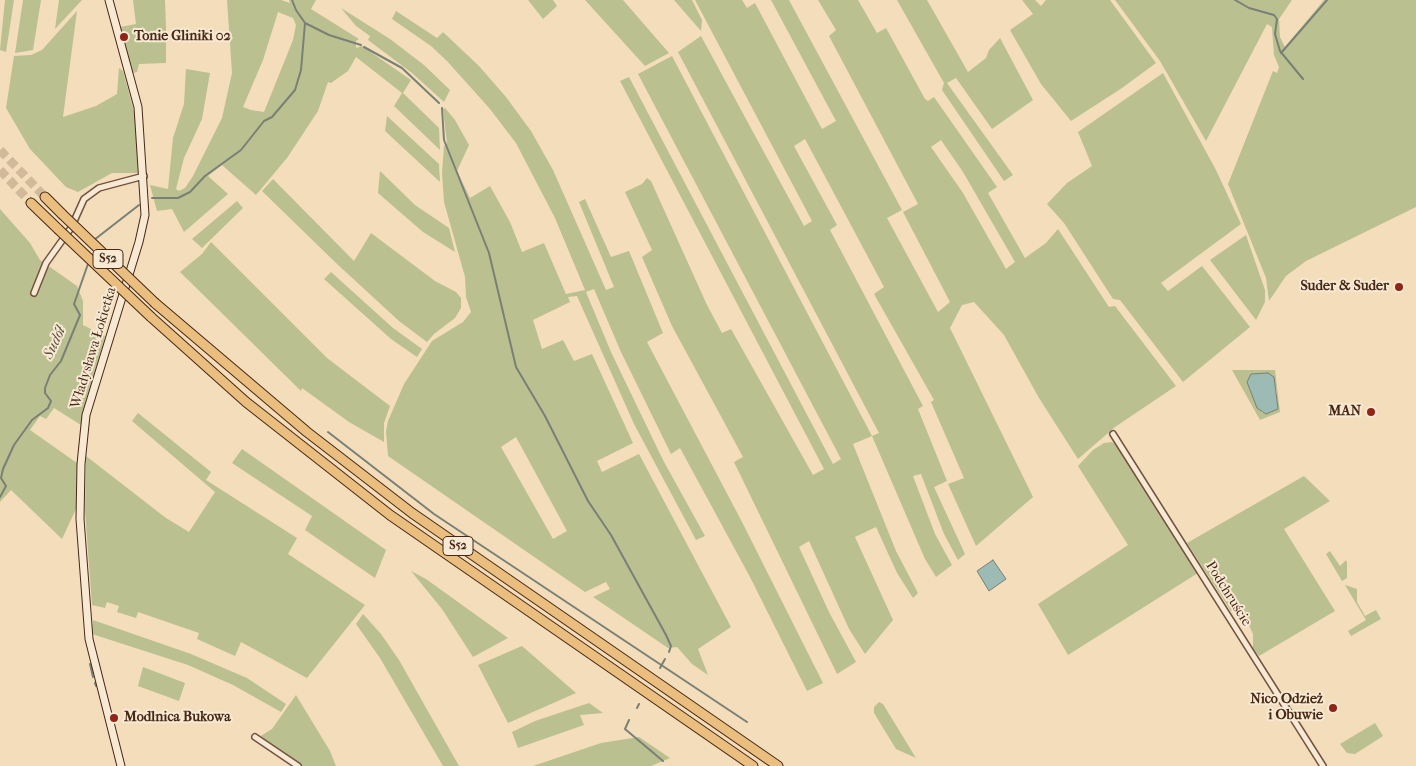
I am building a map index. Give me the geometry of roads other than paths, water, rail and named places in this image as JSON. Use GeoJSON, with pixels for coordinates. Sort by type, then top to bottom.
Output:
{"type":"FeatureCollection","features":[{"type":"Feature","properties":{"kind":"highway","name":"S52"},"geometry":{"type":"LineString","coordinates":[[45,197],[155,303],[307,432],[412,513],[778,766]]}},
{"type":"Feature","properties":{"kind":"highway","name":"S52"},"geometry":{"type":"LineString","coordinates":[[32,203],[151,317],[246,402],[390,515],[753,766]]}},
{"type":"Feature","properties":{"kind":"street","name":"Władysława Łokietka"},"geometry":{"type":"LineString","coordinates":[[108,0],[138,107],[144,176],[145,215],[143,229],[86,415],[82,452],[80,519],[89,639],[121,766]]}},
{"type":"Feature","properties":{"kind":"street"},"geometry":{"type":"LineString","coordinates":[[34,293],[46,263],[71,228],[84,199],[100,188],[144,176]]}},
{"type":"Feature","properties":{"kind":"street","name":"Podchruście"},"geometry":{"type":"LineString","coordinates":[[1113,434],[1323,766]]}},
{"type":"Feature","properties":{"kind":"street"},"geometry":{"type":"LineString","coordinates":[[255,736],[298,766]]}},
{"type":"Feature","properties":{"kind":"water"},"geometry":{"type":"Polygon","coordinates":[[[1268,373],[1274,377],[1278,409],[1266,414],[1257,408],[1247,382],[1251,374],[1268,373]]]}},
{"type":"Feature","properties":{"kind":"water"},"geometry":{"type":"Polygon","coordinates":[[[993,560],[1006,579],[989,591],[977,571],[993,560]]]}},
{"type":"Feature","properties":{"kind":"waterway","name":"Sudół"},"geometry":{"type":"LineString","coordinates":[[152,198],[178,198],[190,192],[205,176],[241,150],[264,121],[272,117],[295,90],[301,70],[305,23],[292,0]]}},
{"type":"Feature","properties":{"kind":"waterway"},"geometry":{"type":"LineString","coordinates":[[1235,0],[1249,8],[1274,15],[1277,19],[1275,34],[1280,51],[1303,79]]}},
{"type":"Feature","properties":{"kind":"waterway"},"geometry":{"type":"LineString","coordinates":[[1281,53],[1327,0]]}},
{"type":"Feature","properties":{"kind":"waterway"},"geometry":{"type":"LineString","coordinates":[[305,23],[329,35],[361,45]]}},
{"type":"Feature","properties":{"kind":"waterway"},"geometry":{"type":"LineString","coordinates":[[364,47],[402,68],[439,103]]}},
{"type":"Feature","properties":{"kind":"waterway"},"geometry":{"type":"LineString","coordinates":[[442,108],[444,140],[489,253],[516,367],[545,416],[588,501],[611,535],[666,635],[671,646],[669,652]]}},
{"type":"Feature","properties":{"kind":"waterway","name":"Sudół"},"geometry":{"type":"LineString","coordinates":[[94,240],[139,205]]}},
{"type":"Feature","properties":{"kind":"waterway","name":"Sudół"},"geometry":{"type":"LineString","coordinates":[[0,497],[6,486],[1,478],[3,469],[14,445],[32,420],[48,408],[51,401],[45,393],[45,388],[50,375],[61,361],[80,315],[74,304],[89,261]]}},
{"type":"Feature","properties":{"kind":"waterway"},"geometry":{"type":"LineString","coordinates":[[328,432],[434,514],[747,722]]}},
{"type":"Feature","properties":{"kind":"waterway"},"geometry":{"type":"LineString","coordinates":[[660,668],[665,659]]}},
{"type":"Feature","properties":{"kind":"waterway"},"geometry":{"type":"LineString","coordinates":[[90,664],[93,677]]}},
{"type":"Feature","properties":{"kind":"waterway"},"geometry":{"type":"LineString","coordinates":[[637,708],[639,704]]}},
{"type":"Feature","properties":{"kind":"waterway"},"geometry":{"type":"LineString","coordinates":[[629,720],[625,729],[663,761]]}},
{"type":"Feature","properties":{"kind":"tunnel"},"geometry":{"type":"LineString","coordinates":[[0,150],[45,197]]}},
{"type":"Feature","properties":{"kind":"tunnel"},"geometry":{"type":"LineString","coordinates":[[0,170],[31,203]]}},
{"type":"Feature","properties":{"kind":"place","name":"Tonie Gliniki 02"},"geometry":{"type":"Point","coordinates":[124,37]}},
{"type":"Feature","properties":{"kind":"place","name":"Suder & Suder"},"geometry":{"type":"Point","coordinates":[1399,287]}},
{"type":"Feature","properties":{"kind":"place","name":"MAN"},"geometry":{"type":"Point","coordinates":[1371,412]}},
{"type":"Feature","properties":{"kind":"place","name":"Nico Odzież i Obuwie"},"geometry":{"type":"Point","coordinates":[1333,708]}},
{"type":"Feature","properties":{"kind":"place","name":"Modlnica Bukowa"},"geometry":{"type":"Point","coordinates":[114,718]}}]}
